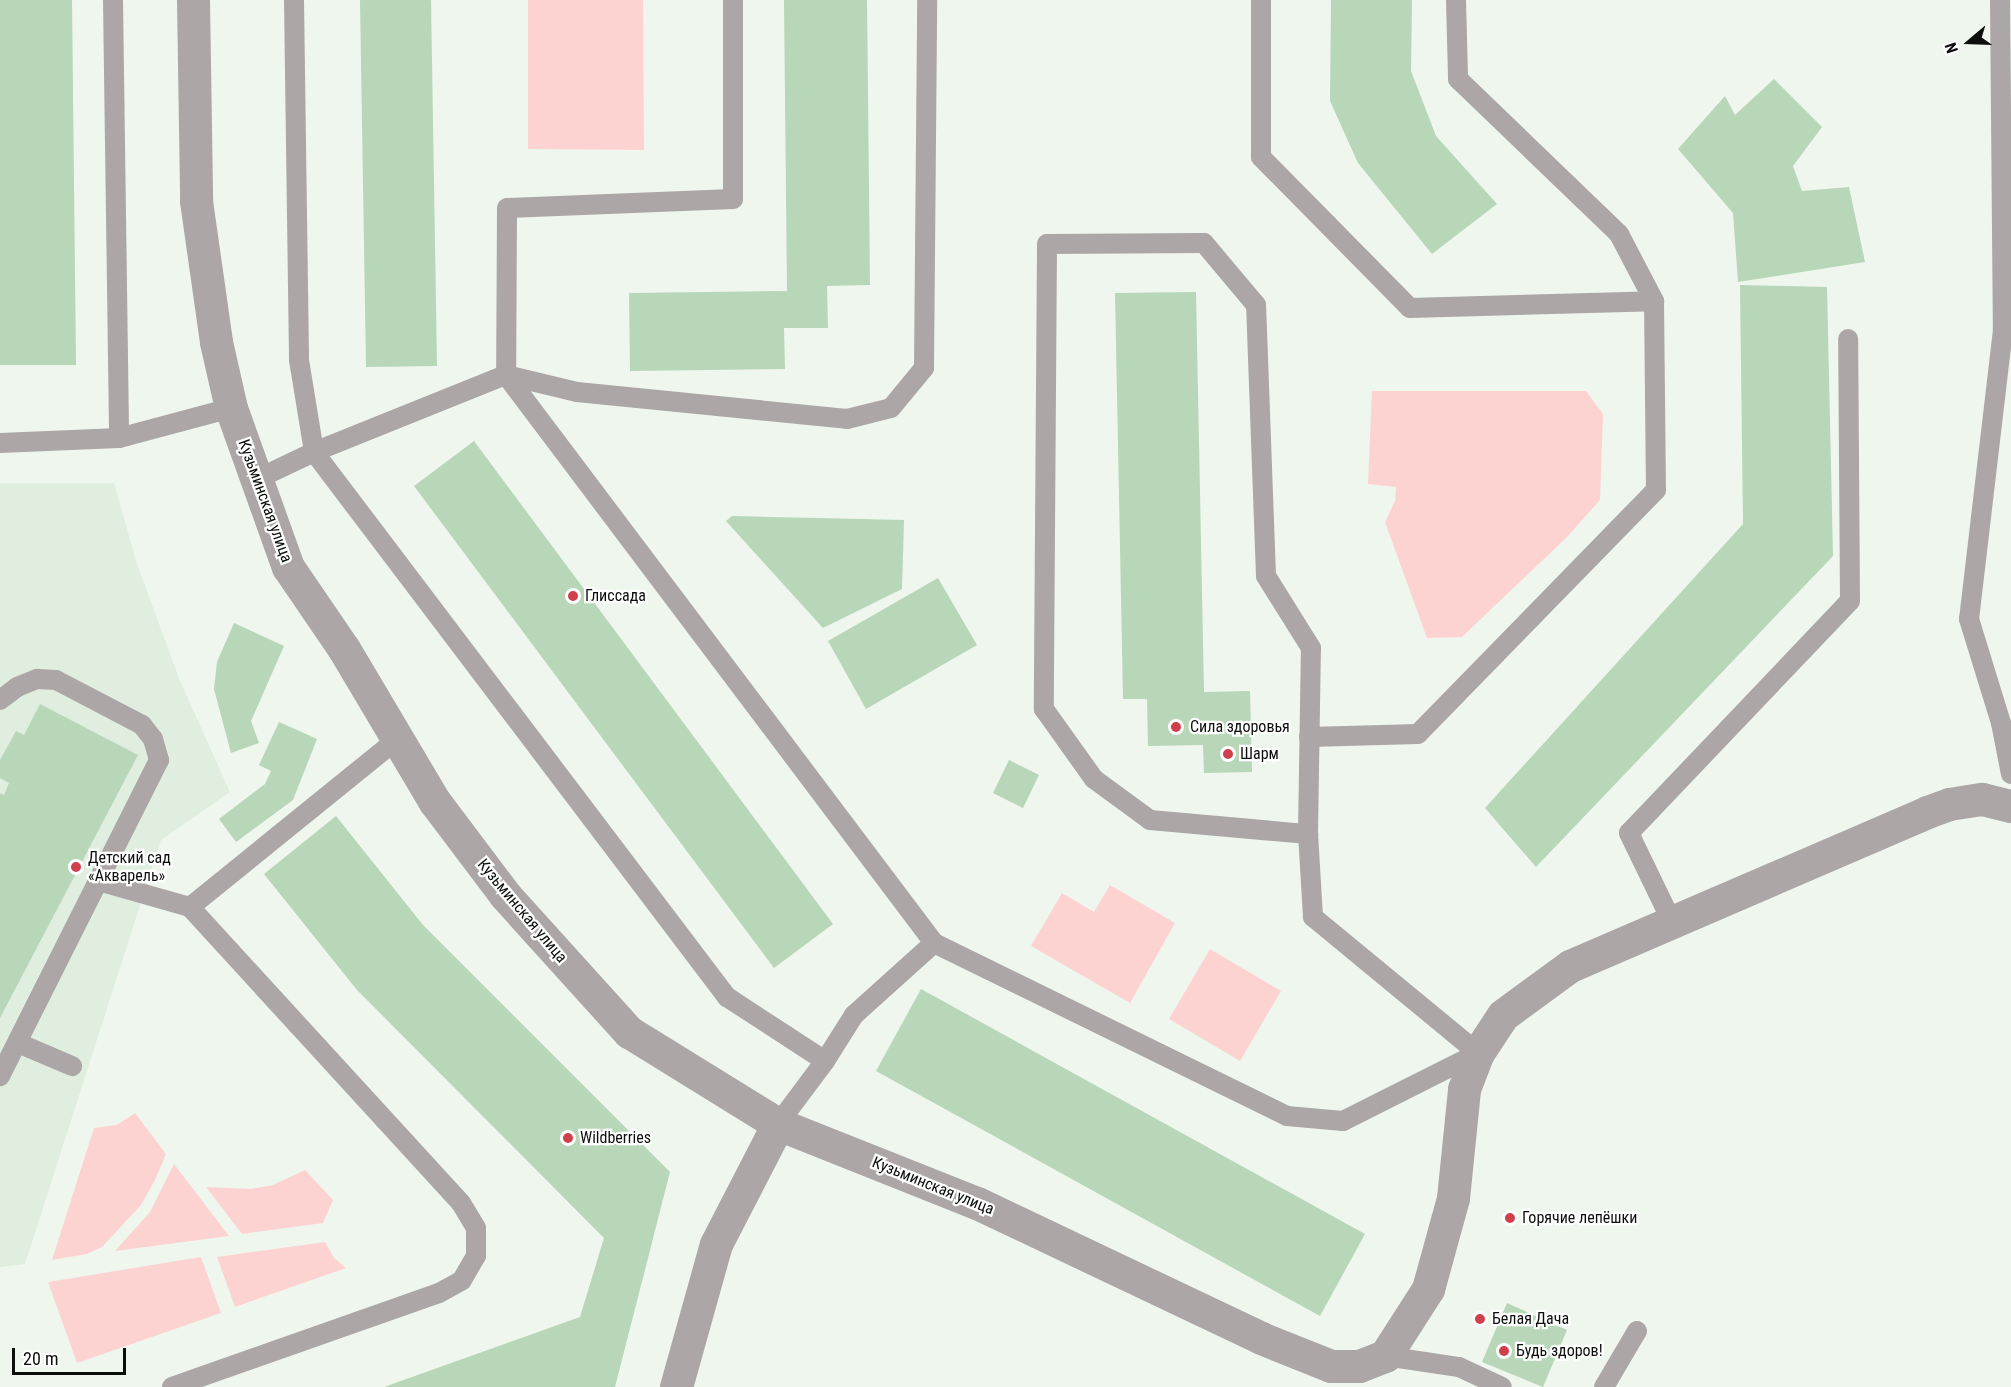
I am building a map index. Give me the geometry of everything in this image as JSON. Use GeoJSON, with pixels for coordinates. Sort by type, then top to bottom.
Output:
{"type":"FeatureCollection","features":[{"type":"Feature","properties":{"kind":"street","name":"Кузьминская улица"},"geometry":{"type":"LineString","coordinates":[[193,0],[196,201],[216,342],[231,408],[255,480],[288,567],[344,649],[396,740],[435,802],[505,895],[630,1032],[778,1124],[977,1203],[1191,1306],[1330,1366],[1359,1366],[1384,1356]]}},
{"type":"Feature","properties":{"kind":"street"},"geometry":{"type":"LineString","coordinates":[[1384,1356],[1428,1289],[1453,1198],[1464,1089],[1478,1053],[1503,1015],[1570,966],[1949,804],[1982,799],[2011,806]]}},
{"type":"Feature","properties":{"kind":"street"},"geometry":{"type":"LineString","coordinates":[[676,1387],[717,1244],[778,1124]]}},
{"type":"Feature","properties":{"kind":"lane"},"geometry":{"type":"LineString","coordinates":[[113,0],[119,438]]}},
{"type":"Feature","properties":{"kind":"lane"},"geometry":{"type":"LineString","coordinates":[[294,0],[299,360],[314,452],[727,997],[825,1061]]}},
{"type":"Feature","properties":{"kind":"lane"},"geometry":{"type":"LineString","coordinates":[[733,0],[734,199],[507,208],[506,375],[934,943],[1287,1116],[1343,1121],[1478,1053],[1313,917],[1308,834],[1311,648],[1266,576],[1256,305],[1204,243],[1047,244],[1044,710],[1094,779],[1150,820],[1308,834]]}},
{"type":"Feature","properties":{"kind":"lane"},"geometry":{"type":"LineString","coordinates":[[255,480],[314,452],[506,375],[577,392],[847,419],[891,408],[924,368],[927,0]]}},
{"type":"Feature","properties":{"kind":"lane"},"geometry":{"type":"LineString","coordinates":[[1261,0],[1261,157],[1410,308],[1654,301]]}},
{"type":"Feature","properties":{"kind":"lane"},"geometry":{"type":"LineString","coordinates":[[1309,737],[1418,734],[1656,490],[1654,301],[1619,234],[1458,79],[1456,0]]}},
{"type":"Feature","properties":{"kind":"lane"},"geometry":{"type":"LineString","coordinates":[[2000,0],[2003,330],[1969,619],[2001,723],[2011,774]]}},
{"type":"Feature","properties":{"kind":"lane"},"geometry":{"type":"LineString","coordinates":[[1672,922],[1629,833],[1850,601],[1848,339]]}},
{"type":"Feature","properties":{"kind":"lane"},"geometry":{"type":"LineString","coordinates":[[0,443],[119,438],[231,408]]}},
{"type":"Feature","properties":{"kind":"lane"},"geometry":{"type":"LineString","coordinates":[[0,700],[17,687],[37,680],[56,680],[142,725],[153,739],[159,759],[0,1076]]}},
{"type":"Feature","properties":{"kind":"lane"},"geometry":{"type":"LineString","coordinates":[[190,907],[396,740]]}},
{"type":"Feature","properties":{"kind":"lane"},"geometry":{"type":"LineString","coordinates":[[98,881],[190,907],[461,1203],[476,1228],[477,1256],[462,1280],[439,1293],[172,1387]]}},
{"type":"Feature","properties":{"kind":"lane"},"geometry":{"type":"LineString","coordinates":[[778,1124],[825,1061],[854,1015],[934,943]]}},
{"type":"Feature","properties":{"kind":"lane"},"geometry":{"type":"LineString","coordinates":[[18,1043],[72,1066]]}},
{"type":"Feature","properties":{"kind":"lane"},"geometry":{"type":"LineString","coordinates":[[1604,1387],[1637,1331]]}},
{"type":"Feature","properties":{"kind":"lane"},"geometry":{"type":"LineString","coordinates":[[1384,1356],[1459,1367],[1503,1387]]}},
{"type":"Feature","properties":{"kind":"shaded area"},"geometry":{"type":"Polygon","coordinates":[[[528,0],[643,0],[644,150],[528,149],[528,0]]]}},
{"type":"Feature","properties":{"kind":"shaded area"},"geometry":{"type":"Polygon","coordinates":[[[1372,391],[1586,391],[1603,414],[1600,500],[1567,537],[1462,637],[1427,638],[1385,522],[1395,501],[1396,487],[1368,484],[1372,391]]]}},
{"type":"Feature","properties":{"kind":"shaded area","name":"Детский сад «Акварель»"},"geometry":{"type":"Polygon","coordinates":[[[0,483],[114,483],[137,564],[180,681],[230,792],[161,840],[25,1264],[0,1267],[0,483]]]}},
{"type":"Feature","properties":{"kind":"shaded area"},"geometry":{"type":"Polygon","coordinates":[[[1110,885],[1175,923],[1130,1003],[1031,946],[1062,893],[1094,912],[1110,885]]]}},
{"type":"Feature","properties":{"kind":"shaded area"},"geometry":{"type":"Polygon","coordinates":[[[1210,949],[1281,991],[1240,1061],[1169,1019],[1210,949]]]}},
{"type":"Feature","properties":{"kind":"shaded area"},"geometry":{"type":"Polygon","coordinates":[[[135,1113],[166,1154],[141,1205],[102,1247],[87,1254],[52,1260],[94,1128],[117,1125],[135,1113]]]}},
{"type":"Feature","properties":{"kind":"shaded area"},"geometry":{"type":"Polygon","coordinates":[[[174,1164],[229,1236],[115,1251],[150,1212],[174,1164]]]}},
{"type":"Feature","properties":{"kind":"shaded area"},"geometry":{"type":"Polygon","coordinates":[[[305,1170],[333,1200],[323,1223],[242,1234],[206,1187],[251,1189],[273,1185],[305,1170]]]}},
{"type":"Feature","properties":{"kind":"shaded area"},"geometry":{"type":"Polygon","coordinates":[[[325,1242],[334,1258],[346,1268],[235,1307],[217,1257],[325,1242]]]}},
{"type":"Feature","properties":{"kind":"shaded area"},"geometry":{"type":"Polygon","coordinates":[[[201,1257],[221,1313],[77,1363],[48,1282],[201,1257]]]}},
{"type":"Feature","properties":{"kind":"building"},"geometry":{"type":"Polygon","coordinates":[[[0,0],[72,0],[76,365],[0,365],[0,0]]]}},
{"type":"Feature","properties":{"kind":"building"},"geometry":{"type":"Polygon","coordinates":[[[360,0],[431,0],[437,366],[366,367],[360,0]]]}},
{"type":"Feature","properties":{"kind":"building"},"geometry":{"type":"Polygon","coordinates":[[[784,0],[867,0],[870,285],[827,286],[828,328],[784,328],[785,369],[630,371],[629,293],[787,291],[784,0]]]}},
{"type":"Feature","properties":{"kind":"building"},"geometry":{"type":"Polygon","coordinates":[[[1331,0],[1412,0],[1411,71],[1436,136],[1497,204],[1432,254],[1358,163],[1330,101],[1331,0]]]}},
{"type":"Feature","properties":{"kind":"building"},"geometry":{"type":"Polygon","coordinates":[[[1774,79],[1822,127],[1793,166],[1802,191],[1849,187],[1865,262],[1738,282],[1733,213],[1678,149],[1725,96],[1735,115],[1774,79]]]}},
{"type":"Feature","properties":{"kind":"building"},"geometry":{"type":"Polygon","coordinates":[[[1740,285],[1827,287],[1833,556],[1536,867],[1485,808],[1743,524],[1740,285]]]}},
{"type":"Feature","properties":{"kind":"building"},"geometry":{"type":"Polygon","coordinates":[[[1196,292],[1204,692],[1250,691],[1252,772],[1204,773],[1203,745],[1148,746],[1147,699],[1123,699],[1115,293],[1196,292]]]}},
{"type":"Feature","properties":{"kind":"building"},"geometry":{"type":"Polygon","coordinates":[[[474,441],[833,924],[774,968],[414,486],[474,441]]]}},
{"type":"Feature","properties":{"kind":"building"},"geometry":{"type":"Polygon","coordinates":[[[732,516],[904,520],[902,589],[823,628],[726,521],[732,516]]]}},
{"type":"Feature","properties":{"kind":"building"},"geometry":{"type":"Polygon","coordinates":[[[938,578],[977,645],[866,709],[828,641],[938,578]]]}},
{"type":"Feature","properties":{"kind":"building"},"geometry":{"type":"Polygon","coordinates":[[[234,623],[284,646],[251,721],[259,743],[231,753],[214,689],[217,662],[234,623]]]}},
{"type":"Feature","properties":{"kind":"building"},"geometry":{"type":"Polygon","coordinates":[[[40,704],[138,755],[0,1018],[0,793],[4,795],[9,783],[0,778],[0,760],[16,731],[24,735],[40,704]]]}},
{"type":"Feature","properties":{"kind":"building"},"geometry":{"type":"Polygon","coordinates":[[[279,722],[317,739],[293,800],[236,842],[219,819],[265,784],[271,771],[259,765],[279,722]]]}},
{"type":"Feature","properties":{"kind":"building"},"geometry":{"type":"Polygon","coordinates":[[[1009,760],[1039,775],[1023,808],[993,793],[1009,760]]]}},
{"type":"Feature","properties":{"kind":"building"},"geometry":{"type":"Polygon","coordinates":[[[336,816],[423,925],[670,1172],[615,1387],[384,1387],[580,1317],[604,1238],[357,990],[264,874],[336,816]]]}},
{"type":"Feature","properties":{"kind":"building"},"geometry":{"type":"Polygon","coordinates":[[[921,989],[1365,1234],[1320,1316],[876,1071],[921,989]]]}},
{"type":"Feature","properties":{"kind":"building"},"geometry":{"type":"Polygon","coordinates":[[[1507,1303],[1567,1330],[1543,1387],[1482,1362],[1507,1303]]]}},
{"type":"Feature","properties":{"kind":"place","name":"Глиссада"},"geometry":{"type":"Point","coordinates":[573,596]}},
{"type":"Feature","properties":{"kind":"place","name":"Сила здоровья"},"geometry":{"type":"Point","coordinates":[1176,727]}},
{"type":"Feature","properties":{"kind":"place","name":"Шарм"},"geometry":{"type":"Point","coordinates":[1228,754]}},
{"type":"Feature","properties":{"kind":"place","name":"Детский сад «Акварель»"},"geometry":{"type":"Point","coordinates":[76,867]}},
{"type":"Feature","properties":{"kind":"place","name":"Wildberries"},"geometry":{"type":"Point","coordinates":[568,1138]}},
{"type":"Feature","properties":{"kind":"place","name":"Горячие лепёшки"},"geometry":{"type":"Point","coordinates":[1510,1218]}},
{"type":"Feature","properties":{"kind":"place","name":"Белая Дача"},"geometry":{"type":"Point","coordinates":[1480,1319]}},
{"type":"Feature","properties":{"kind":"place","name":"Будь здоров!"},"geometry":{"type":"Point","coordinates":[1504,1351]}}]}
